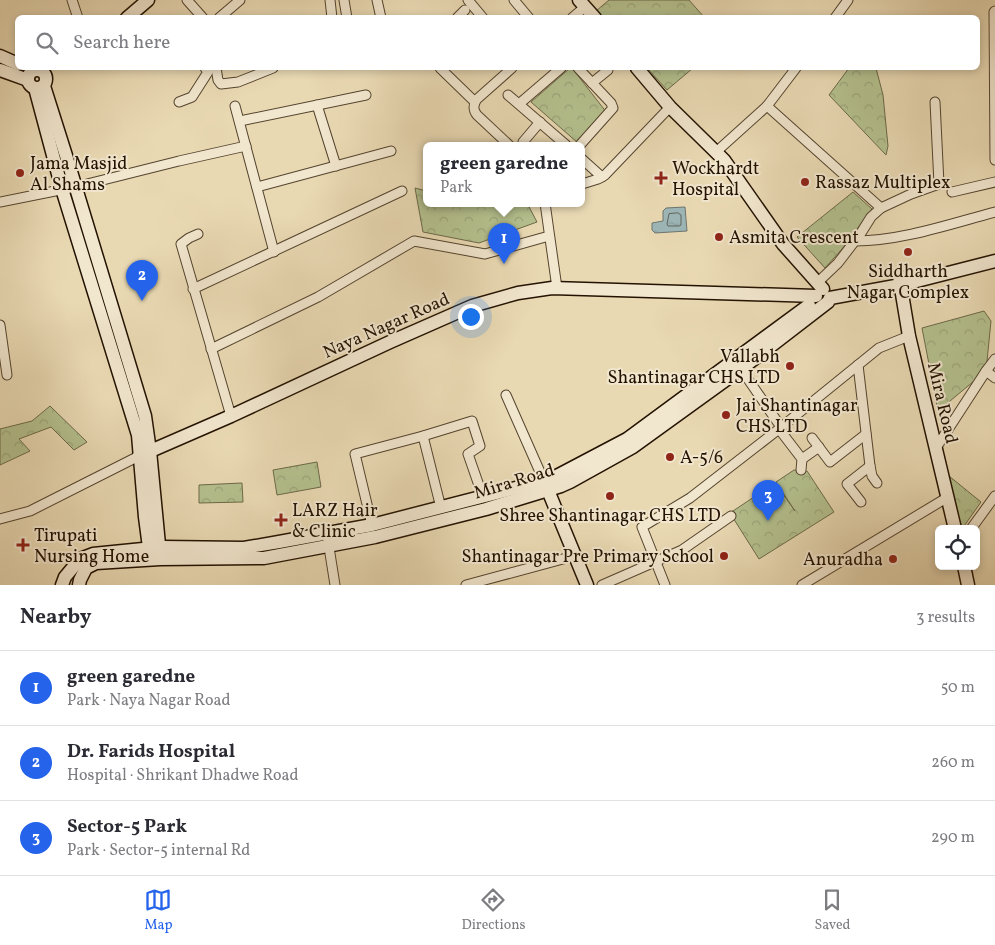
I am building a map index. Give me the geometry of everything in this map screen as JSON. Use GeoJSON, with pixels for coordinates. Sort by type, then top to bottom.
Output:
{"type":"FeatureCollection","features":[{"type":"Feature","properties":{"kind":"main road"},"geometry":{"type":"LineString","coordinates":[[130,15],[148,0]]}},
{"type":"Feature","properties":{"kind":"main road"},"geometry":{"type":"LineString","coordinates":[[586,2],[592,15]]}},
{"type":"Feature","properties":{"kind":"main road"},"geometry":{"type":"LineString","coordinates":[[0,56],[15,63]]}},
{"type":"Feature","properties":{"kind":"main road"},"geometry":{"type":"LineString","coordinates":[[0,70],[37,76]]}},
{"type":"Feature","properties":{"kind":"main road"},"geometry":{"type":"LineString","coordinates":[[639,70],[670,107],[724,160],[822,294]]}},
{"type":"Feature","properties":{"kind":"main road"},"geometry":{"type":"LineString","coordinates":[[37,76],[75,187],[145,416],[144,454],[156,553]]}},
{"type":"Feature","properties":{"kind":"main road"},"geometry":{"type":"LineString","coordinates":[[37,76],[62,189],[144,454]]}},
{"type":"Feature","properties":{"kind":"main road","name":"Mira Road"},"geometry":{"type":"LineString","coordinates":[[900,280],[995,253]]}},
{"type":"Feature","properties":{"kind":"main road","name":"Mira Road"},"geometry":{"type":"LineString","coordinates":[[327,540],[393,533],[486,509],[546,486],[558,476],[627,438],[822,294],[995,261]]}},
{"type":"Feature","properties":{"kind":"main road","name":"Mira Road"},"geometry":{"type":"LineString","coordinates":[[900,280],[910,336],[954,525]]}},
{"type":"Feature","properties":{"kind":"main road","name":"Naya Nagar Road"},"geometry":{"type":"LineString","coordinates":[[144,454],[472,306],[518,293],[557,288],[822,294]]}},
{"type":"Feature","properties":{"kind":"main road","name":"Mira Road"},"geometry":{"type":"LineString","coordinates":[[156,553],[264,558],[372,525],[483,497],[570,482],[626,452],[741,369],[822,294]]}},
{"type":"Feature","properties":{"kind":"main road"},"geometry":{"type":"LineString","coordinates":[[546,486],[587,585]]}},
{"type":"Feature","properties":{"kind":"main road"},"geometry":{"type":"LineString","coordinates":[[62,585],[65,577],[80,560],[92,554],[156,553]]}},
{"type":"Feature","properties":{"kind":"main road"},"geometry":{"type":"LineString","coordinates":[[79,585],[86,568],[96,563],[156,553]]}},
{"type":"Feature","properties":{"kind":"main road"},"geometry":{"type":"LineString","coordinates":[[965,570],[968,585]]}},
{"type":"Feature","properties":{"kind":"street"},"geometry":{"type":"LineString","coordinates":[[72,0],[77,15]]}},
{"type":"Feature","properties":{"kind":"street"},"geometry":{"type":"LineString","coordinates":[[187,0],[200,15]]}},
{"type":"Feature","properties":{"kind":"street"},"geometry":{"type":"LineString","coordinates":[[222,15],[240,0]]}},
{"type":"Feature","properties":{"kind":"street"},"geometry":{"type":"LineString","coordinates":[[330,0],[332,15]]}},
{"type":"Feature","properties":{"kind":"street"},"geometry":{"type":"LineString","coordinates":[[344,0],[347,15]]}},
{"type":"Feature","properties":{"kind":"street"},"geometry":{"type":"LineString","coordinates":[[377,0],[380,15]]}},
{"type":"Feature","properties":{"kind":"street"},"geometry":{"type":"LineString","coordinates":[[459,15],[469,6],[481,0]]}},
{"type":"Feature","properties":{"kind":"street"},"geometry":{"type":"LineString","coordinates":[[514,0],[526,15]]}},
{"type":"Feature","properties":{"kind":"street"},"geometry":{"type":"LineString","coordinates":[[837,15],[848,0]]}},
{"type":"Feature","properties":{"kind":"street"},"geometry":{"type":"LineString","coordinates":[[575,15],[586,2]]}},
{"type":"Feature","properties":{"kind":"street"},"geometry":{"type":"LineString","coordinates":[[469,6],[480,15]]}},
{"type":"Feature","properties":{"kind":"street"},"geometry":{"type":"LineString","coordinates":[[995,11],[995,160]]}},
{"type":"Feature","properties":{"kind":"street"},"geometry":{"type":"LineString","coordinates":[[179,102],[192,97],[208,72],[206,70]]}},
{"type":"Feature","properties":{"kind":"street"},"geometry":{"type":"LineString","coordinates":[[216,70],[218,80],[221,84],[238,82],[268,70]]}},
{"type":"Feature","properties":{"kind":"street"},"geometry":{"type":"LineString","coordinates":[[446,70],[475,102]]}},
{"type":"Feature","properties":{"kind":"street"},"geometry":{"type":"LineString","coordinates":[[506,142],[477,115],[474,105],[476,100],[510,70]]}},
{"type":"Feature","properties":{"kind":"street"},"geometry":{"type":"LineString","coordinates":[[519,104],[559,70]]}},
{"type":"Feature","properties":{"kind":"street"},"geometry":{"type":"LineString","coordinates":[[580,70],[611,103],[613,108],[583,142]]}},
{"type":"Feature","properties":{"kind":"street"},"geometry":{"type":"LineString","coordinates":[[592,83],[608,70]]}},
{"type":"Feature","properties":{"kind":"street"},"geometry":{"type":"LineString","coordinates":[[716,152],[767,106],[794,70]]}},
{"type":"Feature","properties":{"kind":"street"},"geometry":{"type":"LineString","coordinates":[[240,121],[366,95]]}},
{"type":"Feature","properties":{"kind":"street"},"geometry":{"type":"LineString","coordinates":[[508,95],[563,142]]}},
{"type":"Feature","properties":{"kind":"street"},"geometry":{"type":"LineString","coordinates":[[822,294],[838,263],[855,242],[871,217],[881,208],[939,184],[935,102]]}},
{"type":"Feature","properties":{"kind":"street"},"geometry":{"type":"LineString","coordinates":[[317,105],[336,166]]}},
{"type":"Feature","properties":{"kind":"street"},"geometry":{"type":"LineString","coordinates":[[235,106],[274,252]]}},
{"type":"Feature","properties":{"kind":"street"},"geometry":{"type":"LineString","coordinates":[[767,106],[881,208]]}},
{"type":"Feature","properties":{"kind":"street"},"geometry":{"type":"LineString","coordinates":[[585,183],[605,175],[670,107]]}},
{"type":"Feature","properties":{"kind":"street"},"geometry":{"type":"LineString","coordinates":[[523,142],[540,122]]}},
{"type":"Feature","properties":{"kind":"street"},"geometry":{"type":"LineString","coordinates":[[0,202],[75,187],[246,146]]}},
{"type":"Feature","properties":{"kind":"street"},"geometry":{"type":"LineString","coordinates":[[257,187],[391,151]]}},
{"type":"Feature","properties":{"kind":"street"},"geometry":{"type":"LineString","coordinates":[[585,162],[602,177]]}},
{"type":"Feature","properties":{"kind":"street"},"geometry":{"type":"LineString","coordinates":[[952,192],[995,182]]}},
{"type":"Feature","properties":{"kind":"street"},"geometry":{"type":"LineString","coordinates":[[193,289],[402,191]]}},
{"type":"Feature","properties":{"kind":"street"},"geometry":{"type":"LineString","coordinates":[[546,207],[557,288]]}},
{"type":"Feature","properties":{"kind":"street"},"geometry":{"type":"LineString","coordinates":[[855,242],[899,237],[995,212]]}},
{"type":"Feature","properties":{"kind":"street"},"geometry":{"type":"LineString","coordinates":[[198,234],[181,244],[230,416]]}},
{"type":"Feature","properties":{"kind":"street"},"geometry":{"type":"LineString","coordinates":[[211,349],[318,297],[414,242],[486,254],[550,236]]}},
{"type":"Feature","properties":{"kind":"street"},"geometry":{"type":"LineString","coordinates":[[0,328],[7,375]]}},
{"type":"Feature","properties":{"kind":"street"},"geometry":{"type":"LineString","coordinates":[[666,585],[642,526],[690,498],[879,348],[910,336]]}},
{"type":"Feature","properties":{"kind":"street"},"geometry":{"type":"LineString","coordinates":[[936,448],[995,359]]}},
{"type":"Feature","properties":{"kind":"street"},"geometry":{"type":"LineString","coordinates":[[858,365],[870,466],[872,476],[877,483]]}},
{"type":"Feature","properties":{"kind":"street"},"geometry":{"type":"LineString","coordinates":[[741,369],[802,459],[801,470]]}},
{"type":"Feature","properties":{"kind":"street"},"geometry":{"type":"LineString","coordinates":[[986,372],[995,378]]}},
{"type":"Feature","properties":{"kind":"street"},"geometry":{"type":"LineString","coordinates":[[506,396],[546,486]]}},
{"type":"Feature","properties":{"kind":"street"},"geometry":{"type":"LineString","coordinates":[[372,525],[355,454],[472,421],[480,446],[468,454],[483,497]]}},
{"type":"Feature","properties":{"kind":"street"},"geometry":{"type":"LineString","coordinates":[[812,438],[830,462],[866,434]]}},
{"type":"Feature","properties":{"kind":"street"},"geometry":{"type":"LineString","coordinates":[[423,436],[441,508]]}},
{"type":"Feature","properties":{"kind":"street"},"geometry":{"type":"LineString","coordinates":[[802,459],[819,447]]}},
{"type":"Feature","properties":{"kind":"street","name":"Naya Nagar Road"},"geometry":{"type":"LineString","coordinates":[[0,520],[30,511],[144,454]]}},
{"type":"Feature","properties":{"kind":"street"},"geometry":{"type":"LineString","coordinates":[[861,502],[847,484],[870,466]]}},
{"type":"Feature","properties":{"kind":"street"},"geometry":{"type":"LineString","coordinates":[[974,525],[995,496]]}},
{"type":"Feature","properties":{"kind":"street"},"geometry":{"type":"LineString","coordinates":[[802,585],[948,497]]}},
{"type":"Feature","properties":{"kind":"street"},"geometry":{"type":"LineString","coordinates":[[602,585],[682,550],[731,516]]}},
{"type":"Feature","properties":{"kind":"street"},"geometry":{"type":"LineString","coordinates":[[327,540],[335,585]]}},
{"type":"Feature","properties":{"kind":"street"},"geometry":{"type":"LineString","coordinates":[[466,585],[574,556]]}},
{"type":"Feature","properties":{"kind":"green space"},"geometry":{"type":"Polygon","coordinates":[[[609,0],[689,0],[702,15],[600,15],[596,11],[609,0]]]}},
{"type":"Feature","properties":{"kind":"green space"},"geometry":{"type":"Polygon","coordinates":[[[568,70],[574,70],[607,113],[577,142],[531,102],[568,70]]]}},
{"type":"Feature","properties":{"kind":"green space"},"geometry":{"type":"Polygon","coordinates":[[[649,70],[691,70],[667,90],[649,70]]]}},
{"type":"Feature","properties":{"kind":"green space"},"geometry":{"type":"Polygon","coordinates":[[[848,70],[877,70],[883,95],[888,146],[886,155],[829,95],[848,70]]]}},
{"type":"Feature","properties":{"kind":"green space"},"geometry":{"type":"Polygon","coordinates":[[[415,188],[423,190],[423,207],[529,207],[537,222],[479,243],[423,232],[415,188]]]}},
{"type":"Feature","properties":{"kind":"green space"},"geometry":{"type":"Polygon","coordinates":[[[853,192],[872,209],[825,268],[797,237],[853,192]]]}},
{"type":"Feature","properties":{"kind":"green space"},"geometry":{"type":"Polygon","coordinates":[[[984,311],[991,321],[986,371],[938,411],[922,328],[984,311]]]}},
{"type":"Feature","properties":{"kind":"green space"},"geometry":{"type":"Polygon","coordinates":[[[50,406],[87,442],[74,450],[51,427],[19,439],[30,451],[0,465],[0,429],[32,421],[50,406]]]}},
{"type":"Feature","properties":{"kind":"green space"},"geometry":{"type":"Polygon","coordinates":[[[317,462],[321,487],[277,495],[273,470],[317,462]]]}},
{"type":"Feature","properties":{"kind":"green space"},"geometry":{"type":"Polygon","coordinates":[[[794,470],[807,471],[834,512],[759,559],[730,513],[775,483],[795,511],[776,482],[794,470]]]}},
{"type":"Feature","properties":{"kind":"green space"},"geometry":{"type":"Polygon","coordinates":[[[949,476],[981,502],[965,525],[959,525],[949,476]]]}},
{"type":"Feature","properties":{"kind":"green space"},"geometry":{"type":"Polygon","coordinates":[[[242,483],[243,502],[199,503],[199,485],[242,483]]]}},
{"type":"Feature","properties":{"kind":"water"},"geometry":{"type":"Polygon","coordinates":[[[685,207],[687,231],[655,233],[652,230],[652,223],[663,221],[663,211],[666,208],[685,207]]]}},
{"type":"Feature","properties":{"kind":"place","name":"Jama Masjid Al Shams"},"geometry":{"type":"Point","coordinates":[20,173]}},
{"type":"Feature","properties":{"kind":"place","name":"Wockhardt Hospital"},"geometry":{"type":"Point","coordinates":[661,178]}},
{"type":"Feature","properties":{"kind":"place","name":"Rassaz Multiplex"},"geometry":{"type":"Point","coordinates":[805,182]}},
{"type":"Feature","properties":{"kind":"place","name":"Asmita Crescent"},"geometry":{"type":"Point","coordinates":[719,237]}},
{"type":"Feature","properties":{"kind":"place","name":"Siddharth Nagar Complex"},"geometry":{"type":"Point","coordinates":[908,252]}},
{"type":"Feature","properties":{"kind":"place","name":"green garedne"},"geometry":{"type":"Point","coordinates":[504,264]}},
{"type":"Feature","properties":{"kind":"place","name":"Dr. Farids Hospital"},"geometry":{"type":"Point","coordinates":[142,301]}},
{"type":"Feature","properties":{"kind":"place","name":"Vallabh Shantinagar CHS LTD"},"geometry":{"type":"Point","coordinates":[790,366]}},
{"type":"Feature","properties":{"kind":"place","name":"Jai Shantinagar CHS LTD"},"geometry":{"type":"Point","coordinates":[726,415]}},
{"type":"Feature","properties":{"kind":"place","name":"A-5/6"},"geometry":{"type":"Point","coordinates":[670,457]}},
{"type":"Feature","properties":{"kind":"place","name":"Shree Shantinagar CHS LTD"},"geometry":{"type":"Point","coordinates":[610,496]}},
{"type":"Feature","properties":{"kind":"place","name":"LARZ Hair & Clinic"},"geometry":{"type":"Point","coordinates":[281,520]}},
{"type":"Feature","properties":{"kind":"place","name":"Sector-5 Park"},"geometry":{"type":"Point","coordinates":[768,521]}},
{"type":"Feature","properties":{"kind":"place","name":"Tirupati Nursing Home"},"geometry":{"type":"Point","coordinates":[23,545]}},
{"type":"Feature","properties":{"kind":"place","name":"Shantinagar Pre Primary School"},"geometry":{"type":"Point","coordinates":[724,556]}},
{"type":"Feature","properties":{"kind":"place","name":"Anuradha"},"geometry":{"type":"Point","coordinates":[893,559]}}]}
